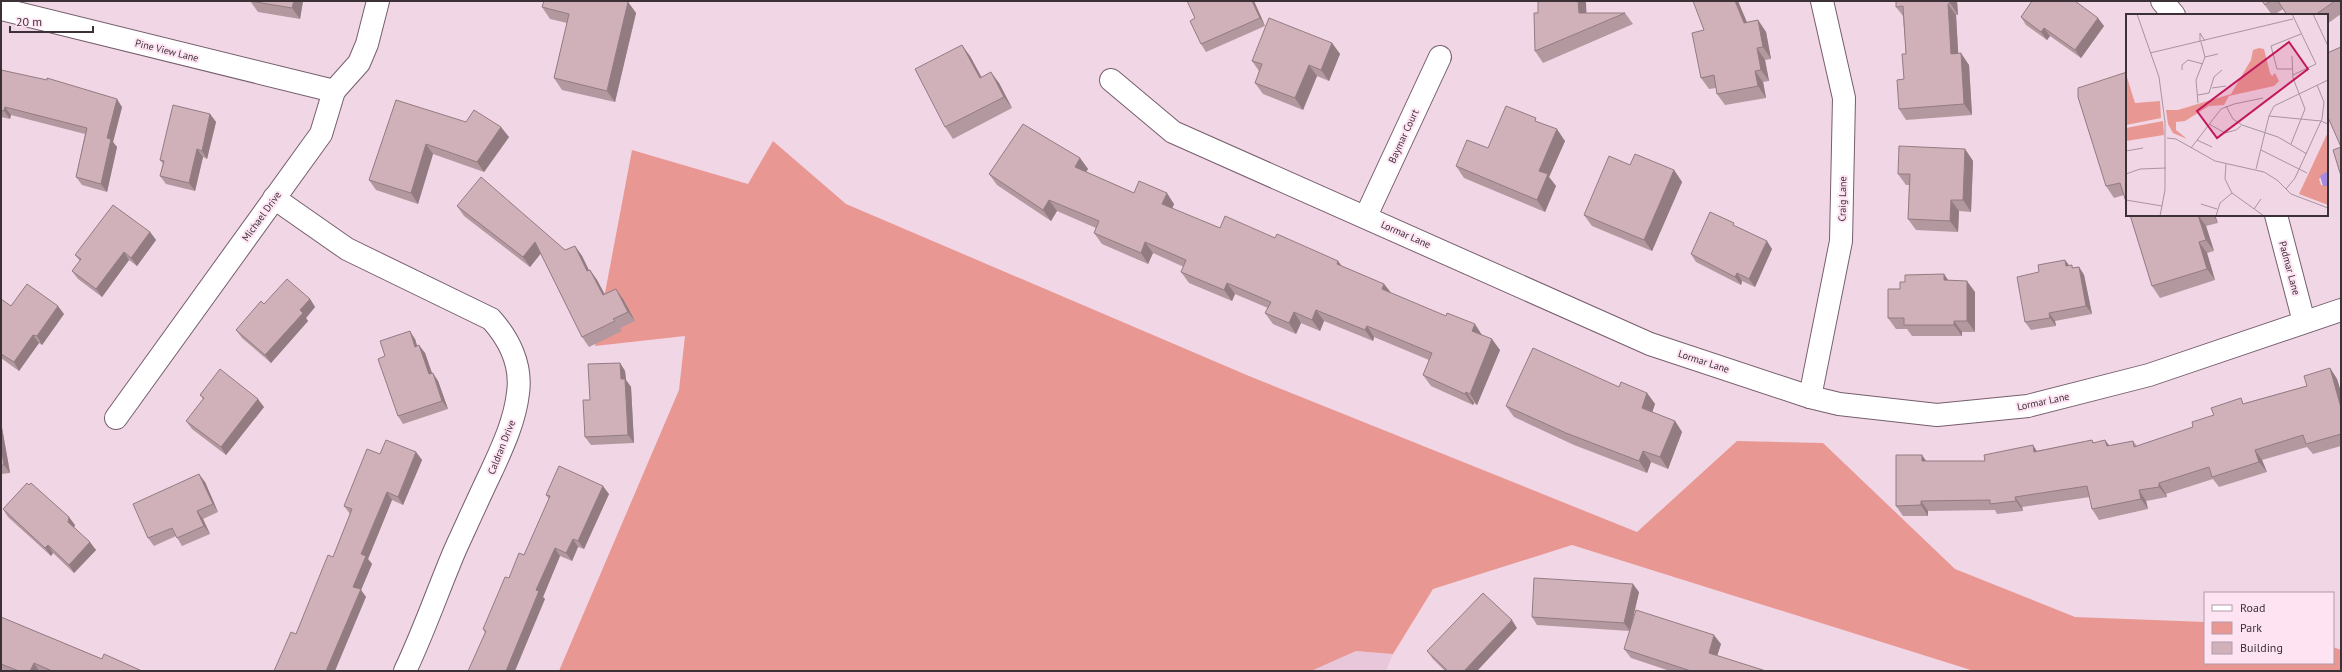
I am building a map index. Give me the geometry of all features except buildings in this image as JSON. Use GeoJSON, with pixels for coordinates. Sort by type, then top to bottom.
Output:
{"type":"FeatureCollection","features":[{"type":"Feature","properties":{"kind":"street","name":"Michael Drive"},"geometry":{"type":"LineString","coordinates":[[116,418],[321,134],[334,91],[359,64],[367,44],[378,1]]}},
{"type":"Feature","properties":{"kind":"street","name":"Craig Lane"},"geometry":{"type":"LineString","coordinates":[[1810,396],[1841,241],[1844,98],[1822,1]]}},
{"type":"Feature","properties":{"kind":"street"},"geometry":{"type":"LineString","coordinates":[[2162,1],[2173,14]]}},
{"type":"Feature","properties":{"kind":"street","name":"Pine View Lane"},"geometry":{"type":"LineString","coordinates":[[1,9],[334,91]]}},
{"type":"Feature","properties":{"kind":"street","name":"Baymar Court"},"geometry":{"type":"LineString","coordinates":[[1366,216],[1440,57]]}},
{"type":"Feature","properties":{"kind":"street","name":"Lormar Lane"},"geometry":{"type":"LineString","coordinates":[[1111,80],[1173,132],[1366,216],[1650,344],[1839,404],[1937,416],[2028,406],[2149,375],[2341,310]]}},
{"type":"Feature","properties":{"kind":"street","name":"Caldran Drive"},"geometry":{"type":"LineString","coordinates":[[274,198],[347,249],[491,319],[502,332],[513,350],[518,374],[518,392],[514,414],[506,438],[454,553],[406,671]]}},
{"type":"Feature","properties":{"kind":"street","name":"Padmar Lane"},"geometry":{"type":"LineString","coordinates":[[2276,216],[2304,322]]}},
{"type":"Feature","properties":{"kind":"shaded area"},"geometry":{"type":"Polygon","coordinates":[[[1356,651],[1393,654],[1386,671],[1311,671],[1356,651]]]}},
{"type":"Feature","properties":{"kind":"green space"},"geometry":{"type":"Polygon","coordinates":[[[773,141],[846,204],[1249,376],[1637,532],[1737,441],[1823,443],[1955,569],[2075,617],[2204,622],[2204,664],[2334,664],[2334,647],[2341,650],[2341,671],[1974,671],[1572,545],[1433,589],[1393,654],[1356,651],[1311,671],[559,671],[679,390],[685,336],[595,346],[632,150],[748,184],[773,141]]]}}]}
